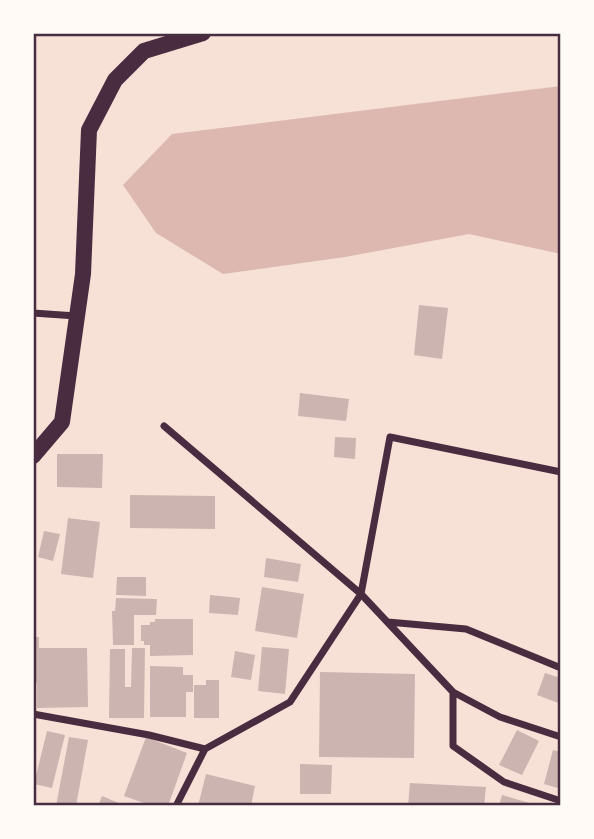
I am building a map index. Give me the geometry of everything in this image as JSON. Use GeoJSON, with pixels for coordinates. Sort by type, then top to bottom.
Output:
{"type":"FeatureCollection","features":[{"type":"Feature","properties":{"kind":"main road"},"geometry":{"type":"LineString","coordinates":[[33,456],[62,422],[83,274],[89,130],[115,80],[145,51],[203,33]]}},
{"type":"Feature","properties":{"kind":"street"},"geometry":{"type":"LineString","coordinates":[[33,313],[77,316]]}},
{"type":"Feature","properties":{"kind":"street"},"geometry":{"type":"LineString","coordinates":[[164,426],[361,594],[453,692],[500,717],[561,737]]}},
{"type":"Feature","properties":{"kind":"street"},"geometry":{"type":"LineString","coordinates":[[176,806],[205,749],[290,702],[361,594],[390,437],[561,472]]}},
{"type":"Feature","properties":{"kind":"street"},"geometry":{"type":"LineString","coordinates":[[387,621],[466,629],[561,668]]}},
{"type":"Feature","properties":{"kind":"street"},"geometry":{"type":"LineString","coordinates":[[453,692],[453,746],[504,782],[561,802]]}},
{"type":"Feature","properties":{"kind":"street"},"geometry":{"type":"LineString","coordinates":[[33,713],[149,735],[205,749]]}},
{"type":"Feature","properties":{"kind":"shaded area"},"geometry":{"type":"Polygon","coordinates":[[[561,86],[561,254],[469,234],[345,257],[223,274],[156,233],[123,185],[172,134],[561,86]]]}},
{"type":"Feature","properties":{"kind":"building"},"geometry":{"type":"Polygon","coordinates":[[[419,305],[448,308],[442,359],[414,355],[419,305]]]}},
{"type":"Feature","properties":{"kind":"building"},"geometry":{"type":"Polygon","coordinates":[[[300,393],[349,399],[346,421],[298,416],[300,393]]]}},
{"type":"Feature","properties":{"kind":"building"},"geometry":{"type":"Polygon","coordinates":[[[335,437],[356,438],[355,459],[334,457],[335,437]]]}},
{"type":"Feature","properties":{"kind":"building"},"geometry":{"type":"Polygon","coordinates":[[[57,454],[103,454],[102,488],[57,487],[57,454]]]}},
{"type":"Feature","properties":{"kind":"building"},"geometry":{"type":"Polygon","coordinates":[[[130,495],[215,496],[215,529],[130,528],[130,495]]]}},
{"type":"Feature","properties":{"kind":"building"},"geometry":{"type":"Polygon","coordinates":[[[68,518],[100,522],[93,578],[61,574],[68,518]]]}},
{"type":"Feature","properties":{"kind":"building"},"geometry":{"type":"Polygon","coordinates":[[[44,531],[60,534],[53,561],[38,557],[44,531]]]}},
{"type":"Feature","properties":{"kind":"building"},"geometry":{"type":"Polygon","coordinates":[[[266,558],[301,564],[298,582],[264,577],[266,558]]]}},
{"type":"Feature","properties":{"kind":"building"},"geometry":{"type":"Polygon","coordinates":[[[117,577],[146,577],[146,596],[116,595],[117,577]]]}},
{"type":"Feature","properties":{"kind":"building"},"geometry":{"type":"Polygon","coordinates":[[[262,587],[304,594],[297,638],[255,631],[262,587]]]}},
{"type":"Feature","properties":{"kind":"building"},"geometry":{"type":"Polygon","coordinates":[[[210,595],[240,598],[238,615],[209,613],[210,595]]]}},
{"type":"Feature","properties":{"kind":"building"},"geometry":{"type":"Polygon","coordinates":[[[116,598],[157,599],[156,615],[134,615],[134,645],[113,645],[112,611],[115,611],[116,598]]]}},
{"type":"Feature","properties":{"kind":"building"},"geometry":{"type":"Polygon","coordinates":[[[155,619],[193,619],[193,655],[150,656],[150,645],[144,645],[144,641],[141,641],[141,625],[150,625],[155,619]]]}},
{"type":"Feature","properties":{"kind":"building"},"geometry":{"type":"Polygon","coordinates":[[[33,637],[39,637],[39,648],[87,648],[88,707],[37,708],[37,683],[33,683],[33,637]]]}},
{"type":"Feature","properties":{"kind":"building"},"geometry":{"type":"Polygon","coordinates":[[[262,647],[289,649],[285,694],[258,691],[262,647]]]}},
{"type":"Feature","properties":{"kind":"building"},"geometry":{"type":"Polygon","coordinates":[[[132,648],[145,648],[144,718],[109,718],[110,649],[125,649],[125,687],[131,687],[132,648]]]}},
{"type":"Feature","properties":{"kind":"building"},"geometry":{"type":"Polygon","coordinates":[[[235,651],[255,655],[251,680],[231,677],[235,651]]]}},
{"type":"Feature","properties":{"kind":"building"},"geometry":{"type":"Polygon","coordinates":[[[150,666],[183,667],[183,675],[193,675],[193,692],[186,692],[186,717],[150,717],[150,666]]]}},
{"type":"Feature","properties":{"kind":"building"},"geometry":{"type":"Polygon","coordinates":[[[320,672],[415,674],[414,758],[319,757],[320,672]]]}},
{"type":"Feature","properties":{"kind":"building"},"geometry":{"type":"Polygon","coordinates":[[[545,673],[561,678],[561,704],[537,695],[545,673]]]}},
{"type":"Feature","properties":{"kind":"building"},"geometry":{"type":"Polygon","coordinates":[[[206,680],[219,680],[219,718],[194,718],[194,685],[206,685],[206,680]]]}},
{"type":"Feature","properties":{"kind":"building"},"geometry":{"type":"Polygon","coordinates":[[[517,730],[539,741],[522,775],[499,765],[517,730]]]}},
{"type":"Feature","properties":{"kind":"building"},"geometry":{"type":"Polygon","coordinates":[[[47,731],[65,735],[52,788],[34,784],[47,731]]]}},
{"type":"Feature","properties":{"kind":"building"},"geometry":{"type":"Polygon","coordinates":[[[69,737],[88,740],[76,806],[56,806],[69,737]]]}},
{"type":"Feature","properties":{"kind":"building"},"geometry":{"type":"Polygon","coordinates":[[[146,737],[187,753],[168,806],[152,806],[124,796],[146,737]]]}},
{"type":"Feature","properties":{"kind":"building"},"geometry":{"type":"Polygon","coordinates":[[[553,750],[561,752],[561,789],[544,784],[553,750]]]}},
{"type":"Feature","properties":{"kind":"building"},"geometry":{"type":"Polygon","coordinates":[[[300,764],[332,765],[331,794],[300,794],[300,764]]]}},
{"type":"Feature","properties":{"kind":"building"},"geometry":{"type":"Polygon","coordinates":[[[206,774],[255,786],[251,806],[198,806],[206,774]]]}},
{"type":"Feature","properties":{"kind":"building"},"geometry":{"type":"Polygon","coordinates":[[[410,783],[486,787],[484,806],[408,806],[410,783]]]}},
{"type":"Feature","properties":{"kind":"building"},"geometry":{"type":"Polygon","coordinates":[[[502,795],[536,805],[536,806],[499,806],[502,795]]]}},
{"type":"Feature","properties":{"kind":"building"},"geometry":{"type":"Polygon","coordinates":[[[102,796],[126,806],[98,806],[102,796]]]}}]}
